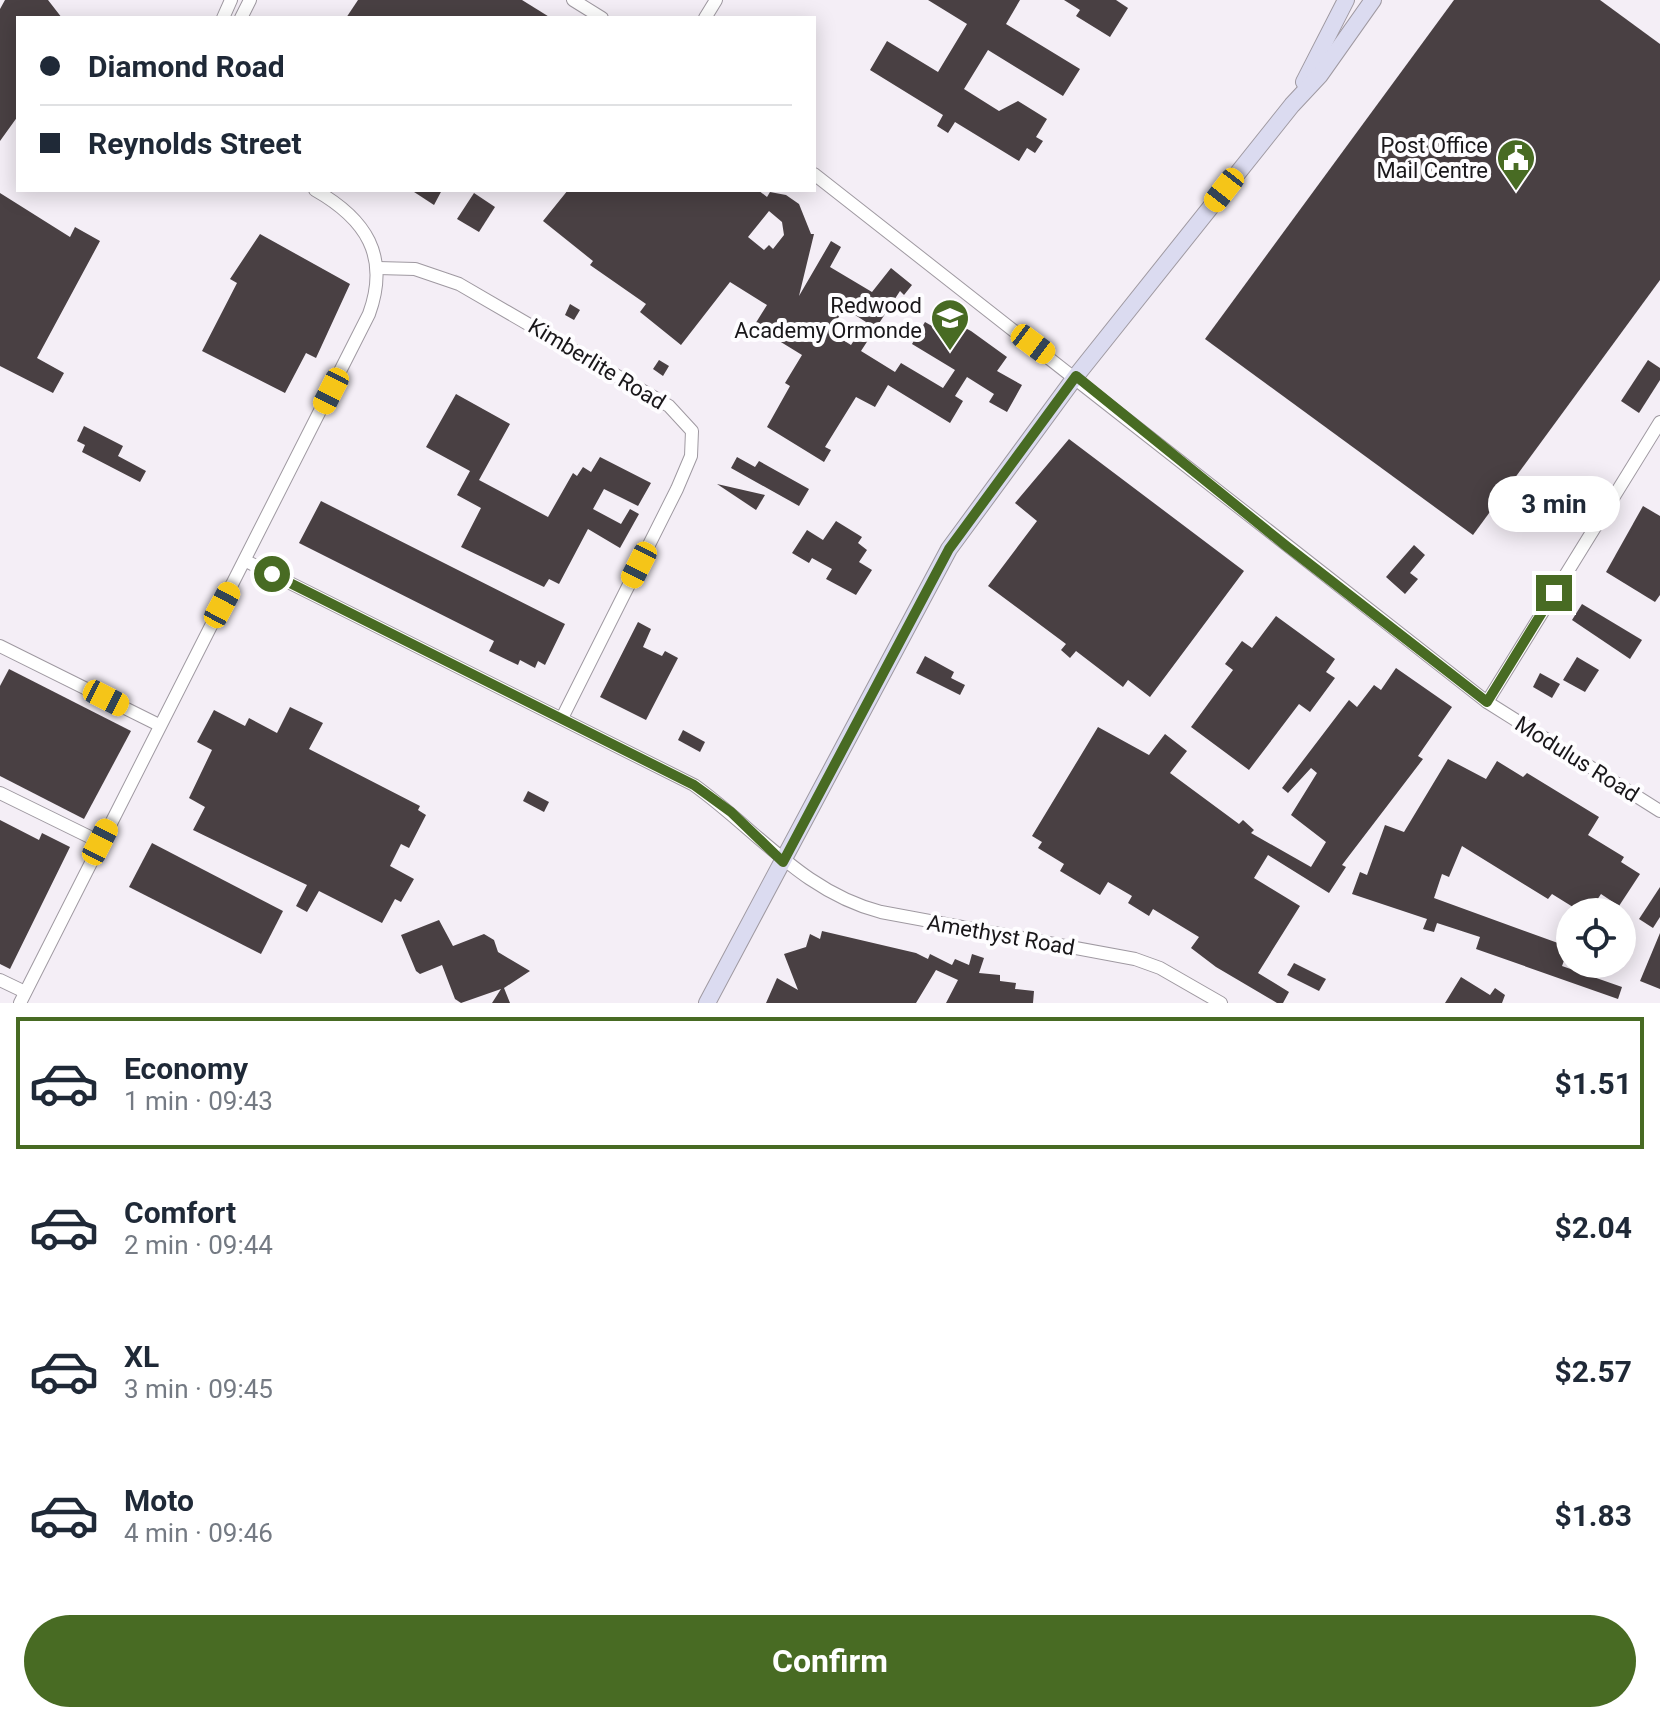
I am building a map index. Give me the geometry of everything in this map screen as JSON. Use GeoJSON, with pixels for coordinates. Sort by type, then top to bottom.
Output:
{"type":"FeatureCollection","features":[{"type":"Feature","properties":{"kind":"main road"},"geometry":{"type":"LineString","coordinates":[[1292,105],[1346,0]]}},
{"type":"Feature","properties":{"kind":"main road"},"geometry":{"type":"LineString","coordinates":[[707,1003],[949,549],[1076,376],[1292,105],[1320,75],[1373,0]]}},
{"type":"Feature","properties":{"kind":"street"},"geometry":{"type":"LineString","coordinates":[[573,0],[599,16]]}},
{"type":"Feature","properties":{"kind":"street","name":"Modulus Road"},"geometry":{"type":"LineString","coordinates":[[816,176],[1076,376],[1285,545],[1487,702],[1660,811]]}},
{"type":"Feature","properties":{"kind":"street"},"geometry":{"type":"LineString","coordinates":[[0,980],[22,998],[369,314],[377,290],[378,268],[372,246],[355,220],[318,192]]}},
{"type":"Feature","properties":{"kind":"street","name":"Kimberlite Road"},"geometry":{"type":"LineString","coordinates":[[378,268],[415,269],[459,284],[669,406],[692,431],[691,456],[677,489],[562,718]]}},
{"type":"Feature","properties":{"kind":"street"},"geometry":{"type":"LineString","coordinates":[[1487,702],[1660,422]]}},
{"type":"Feature","properties":{"kind":"street","name":"Amethyst Road"},"geometry":{"type":"LineString","coordinates":[[246,561],[694,785],[731,812],[783,862],[831,894],[857,906],[1135,959],[1160,968],[1221,1003]]}},
{"type":"Feature","properties":{"kind":"street"},"geometry":{"type":"LineString","coordinates":[[0,646],[159,725]]}},
{"type":"Feature","properties":{"kind":"street"},"geometry":{"type":"LineString","coordinates":[[0,793],[100,842]]}},
{"type":"Feature","properties":{"kind":"building"},"geometry":{"type":"Polygon","coordinates":[[[5,0],[48,0],[60,16],[16,16],[16,119],[0,141],[0,9],[5,0]]]}},
{"type":"Feature","properties":{"kind":"building"},"geometry":{"type":"Polygon","coordinates":[[[358,0],[522,0],[548,16],[347,16],[358,0]]]}},
{"type":"Feature","properties":{"kind":"building"},"geometry":{"type":"Polygon","coordinates":[[[928,0],[1020,0],[1006,24],[1080,69],[1063,96],[988,50],[964,89],[999,111],[1018,101],[1047,119],[1036,137],[1043,141],[1035,153],[1027,148],[1019,161],[955,122],[948,133],[937,126],[943,115],[870,70],[887,41],[938,72],[967,24],[928,0]]]}},
{"type":"Feature","properties":{"kind":"building"},"geometry":{"type":"Polygon","coordinates":[[[1064,0],[1116,0],[1128,8],[1110,37],[1076,16],[1080,10],[1064,0]]]}},
{"type":"Feature","properties":{"kind":"building"},"geometry":{"type":"Polygon","coordinates":[[[1454,0],[1600,0],[1660,44],[1660,280],[1473,535],[1205,339],[1454,0]]]}},
{"type":"Feature","properties":{"kind":"building"},"geometry":{"type":"Polygon","coordinates":[[[414,192],[441,192],[434,205],[414,192]]]}},
{"type":"Feature","properties":{"kind":"building"},"geometry":{"type":"Polygon","coordinates":[[[566,192],[761,192],[767,197],[770,192],[786,195],[799,204],[811,234],[814,234],[799,296],[831,241],[841,247],[830,267],[872,292],[891,268],[912,285],[904,295],[900,291],[861,351],[895,372],[901,363],[943,388],[955,370],[912,344],[925,322],[939,330],[946,318],[971,331],[1007,357],[997,371],[1022,385],[1007,412],[989,402],[994,394],[967,377],[955,396],[963,401],[950,423],[888,385],[875,407],[856,397],[825,447],[831,450],[824,462],[767,427],[790,386],[785,383],[802,355],[763,331],[761,335],[752,329],[767,305],[730,282],[681,345],[640,312],[646,304],[590,265],[593,261],[543,221],[566,192]],[[769,211],[748,237],[764,250],[769,245],[773,249],[784,235],[782,222],[769,211]],[[844,308],[830,332],[851,345],[866,322],[844,308]]]}},
{"type":"Feature","properties":{"kind":"building"},"geometry":{"type":"Polygon","coordinates":[[[0,193],[70,237],[75,227],[100,241],[37,358],[64,373],[53,393],[0,366],[0,193]]]}},
{"type":"Feature","properties":{"kind":"building"},"geometry":{"type":"Polygon","coordinates":[[[474,193],[495,207],[479,232],[457,219],[474,193]]]}},
{"type":"Feature","properties":{"kind":"building"},"geometry":{"type":"Polygon","coordinates":[[[260,234],[350,284],[316,358],[306,353],[285,393],[202,351],[237,283],[230,279],[260,234]]]}},
{"type":"Feature","properties":{"kind":"building"},"geometry":{"type":"Polygon","coordinates":[[[570,304],[580,310],[574,320],[565,315],[570,304]]]}},
{"type":"Feature","properties":{"kind":"building"},"geometry":{"type":"Polygon","coordinates":[[[659,360],[669,366],[663,376],[653,369],[659,360]]]}},
{"type":"Feature","properties":{"kind":"building"},"geometry":{"type":"Polygon","coordinates":[[[1648,360],[1660,368],[1660,380],[1639,413],[1621,401],[1648,360]]]}},
{"type":"Feature","properties":{"kind":"building"},"geometry":{"type":"Polygon","coordinates":[[[456,394],[510,424],[479,480],[548,517],[573,473],[577,476],[583,467],[591,472],[600,457],[651,483],[638,506],[604,489],[593,509],[621,524],[630,509],[639,514],[620,548],[588,529],[559,584],[549,579],[544,587],[461,547],[481,508],[457,495],[470,471],[426,447],[456,394]]]}},
{"type":"Feature","properties":{"kind":"building"},"geometry":{"type":"Polygon","coordinates":[[[84,426],[123,446],[118,456],[146,471],[140,482],[82,452],[85,445],[77,441],[84,426]]]}},
{"type":"Feature","properties":{"kind":"building"},"geometry":{"type":"Polygon","coordinates":[[[1069,439],[1244,571],[1150,697],[1128,680],[1123,687],[1076,651],[1070,658],[1061,650],[1066,644],[988,586],[1037,521],[1015,503],[1069,439]]]}},
{"type":"Feature","properties":{"kind":"building"},"geometry":{"type":"Polygon","coordinates":[[[737,457],[755,467],[759,461],[809,489],[799,506],[731,468],[737,457]]]}},
{"type":"Feature","properties":{"kind":"building"},"geometry":{"type":"Polygon","coordinates":[[[717,484],[765,495],[756,510],[717,484]]]}},
{"type":"Feature","properties":{"kind":"building"},"geometry":{"type":"Polygon","coordinates":[[[321,501],[565,624],[545,665],[538,661],[535,668],[520,660],[518,665],[489,651],[494,641],[299,543],[321,501]]]}},
{"type":"Feature","properties":{"kind":"building"},"geometry":{"type":"Polygon","coordinates":[[[1643,506],[1660,516],[1660,595],[1655,602],[1606,572],[1643,506]]]}},
{"type":"Feature","properties":{"kind":"building"},"geometry":{"type":"Polygon","coordinates":[[[836,521],[862,537],[858,543],[867,550],[859,562],[872,570],[856,595],[826,579],[832,569],[812,558],[809,563],[792,553],[807,530],[823,540],[836,521]]]}},
{"type":"Feature","properties":{"kind":"building"},"geometry":{"type":"Polygon","coordinates":[[[1414,545],[1425,555],[1410,573],[1418,579],[1405,594],[1386,577],[1414,545]]]}},
{"type":"Feature","properties":{"kind":"building"},"geometry":{"type":"Polygon","coordinates":[[[1582,604],[1642,640],[1630,659],[1572,620],[1582,604]]]}},
{"type":"Feature","properties":{"kind":"building"},"geometry":{"type":"Polygon","coordinates":[[[1276,616],[1335,659],[1326,672],[1335,678],[1310,712],[1299,704],[1249,770],[1191,727],[1233,670],[1225,664],[1242,641],[1252,648],[1276,616]]]}},
{"type":"Feature","properties":{"kind":"building"},"geometry":{"type":"Polygon","coordinates":[[[638,622],[651,629],[643,647],[662,656],[665,651],[678,658],[646,720],[600,697],[638,622]]]}},
{"type":"Feature","properties":{"kind":"building"},"geometry":{"type":"Polygon","coordinates":[[[925,656],[954,672],[951,678],[965,685],[960,695],[916,673],[925,656]]]}},
{"type":"Feature","properties":{"kind":"building"},"geometry":{"type":"Polygon","coordinates":[[[1577,657],[1599,670],[1585,692],[1563,680],[1577,657]]]}},
{"type":"Feature","properties":{"kind":"building"},"geometry":{"type":"Polygon","coordinates":[[[1396,668],[1452,707],[1418,756],[1423,759],[1342,865],[1346,867],[1329,893],[1268,855],[1254,878],[1300,906],[1258,973],[1289,992],[1283,1003],[1277,1003],[1216,967],[1191,948],[1199,937],[1153,909],[1149,916],[1128,903],[1132,896],[1108,882],[1100,895],[1060,871],[1064,864],[1038,848],[1042,842],[1032,836],[1098,727],[1149,755],[1165,734],[1187,751],[1170,773],[1239,824],[1243,820],[1254,830],[1251,833],[1311,867],[1326,842],[1291,815],[1317,773],[1311,768],[1288,793],[1282,788],[1349,700],[1357,707],[1374,685],[1381,690],[1396,668]]]}},
{"type":"Feature","properties":{"kind":"building"},"geometry":{"type":"Polygon","coordinates":[[[9,669],[131,731],[84,819],[0,776],[0,686],[9,669]]]}},
{"type":"Feature","properties":{"kind":"building"},"geometry":{"type":"Polygon","coordinates":[[[1540,673],[1560,684],[1552,698],[1533,687],[1540,673]]]}},
{"type":"Feature","properties":{"kind":"building"},"geometry":{"type":"Polygon","coordinates":[[[290,707],[323,723],[309,749],[420,806],[418,810],[426,815],[409,848],[401,844],[390,866],[414,879],[401,902],[395,899],[382,923],[319,891],[307,912],[296,906],[307,885],[193,830],[205,807],[189,798],[212,750],[197,742],[214,710],[245,726],[249,718],[277,733],[290,707]]]}},
{"type":"Feature","properties":{"kind":"building"},"geometry":{"type":"Polygon","coordinates":[[[683,730],[705,742],[700,752],[678,740],[683,730]]]}},
{"type":"Feature","properties":{"kind":"building"},"geometry":{"type":"Polygon","coordinates":[[[1448,759],[1486,779],[1497,761],[1523,777],[1527,773],[1599,817],[1588,835],[1624,857],[1621,862],[1640,874],[1624,898],[1607,898],[1601,894],[1598,898],[1558,898],[1552,894],[1548,899],[1462,846],[1449,877],[1442,874],[1434,898],[1556,942],[1556,977],[1476,949],[1480,937],[1437,923],[1434,932],[1423,929],[1427,919],[1352,894],[1360,872],[1367,875],[1385,825],[1404,832],[1448,759]]]}},
{"type":"Feature","properties":{"kind":"building"},"geometry":{"type":"Polygon","coordinates":[[[528,791],[549,802],[544,812],[523,801],[528,791]]]}},
{"type":"Feature","properties":{"kind":"building"},"geometry":{"type":"Polygon","coordinates":[[[0,820],[39,840],[42,833],[70,847],[10,969],[0,964],[0,820]]]}},
{"type":"Feature","properties":{"kind":"building"},"geometry":{"type":"Polygon","coordinates":[[[152,843],[283,911],[261,954],[129,887],[152,843]]]}},
{"type":"Feature","properties":{"kind":"building"},"geometry":{"type":"Polygon","coordinates":[[[1660,887],[1660,917],[1653,928],[1639,919],[1660,887]]]}},
{"type":"Feature","properties":{"kind":"building"},"geometry":{"type":"Polygon","coordinates":[[[439,920],[453,946],[484,934],[494,940],[498,952],[530,971],[504,988],[510,1003],[492,1003],[501,989],[461,1003],[455,999],[442,965],[420,974],[416,971],[401,935],[439,920]]]}},
{"type":"Feature","properties":{"kind":"building"},"geometry":{"type":"Polygon","coordinates":[[[822,931],[916,953],[928,959],[930,954],[952,965],[955,959],[969,965],[972,954],[984,958],[979,973],[1000,975],[1000,981],[1016,983],[1015,989],[1034,991],[1033,1003],[946,1003],[958,980],[936,970],[916,1003],[766,1003],[777,978],[798,990],[784,954],[806,947],[810,934],[820,939],[822,931]]]}},
{"type":"Feature","properties":{"kind":"building"},"geometry":{"type":"Polygon","coordinates":[[[1660,933],[1660,989],[1640,981],[1660,933]]]}},
{"type":"Feature","properties":{"kind":"building"},"geometry":{"type":"Polygon","coordinates":[[[1294,963],[1326,979],[1319,991],[1287,975],[1294,963]]]}},
{"type":"Feature","properties":{"kind":"building"},"geometry":{"type":"Polygon","coordinates":[[[1461,977],[1490,995],[1495,988],[1505,995],[1502,1003],[1445,1003],[1461,977]]]}},
{"type":"Feature","properties":{"kind":"building"},"geometry":{"type":"Polygon","coordinates":[[[1558,978],[1596,978],[1622,987],[1618,999],[1558,978]]]}},
{"type":"Feature","properties":{"kind":"place","name":"Post Office Mail Centre"},"geometry":{"type":"Point","coordinates":[1516,192]}},
{"type":"Feature","properties":{"kind":"place","name":"Redwood Academy Ormonde"},"geometry":{"type":"Point","coordinates":[950,352]}},
{"type":"Feature","properties":{"kind":"route"},"geometry":{"type":"LineString","coordinates":[[272,574],[694,785],[731,812],[783,862],[949,549],[990,488],[1076,376],[1180,462],[1487,702],[1554,593]]}}]}
